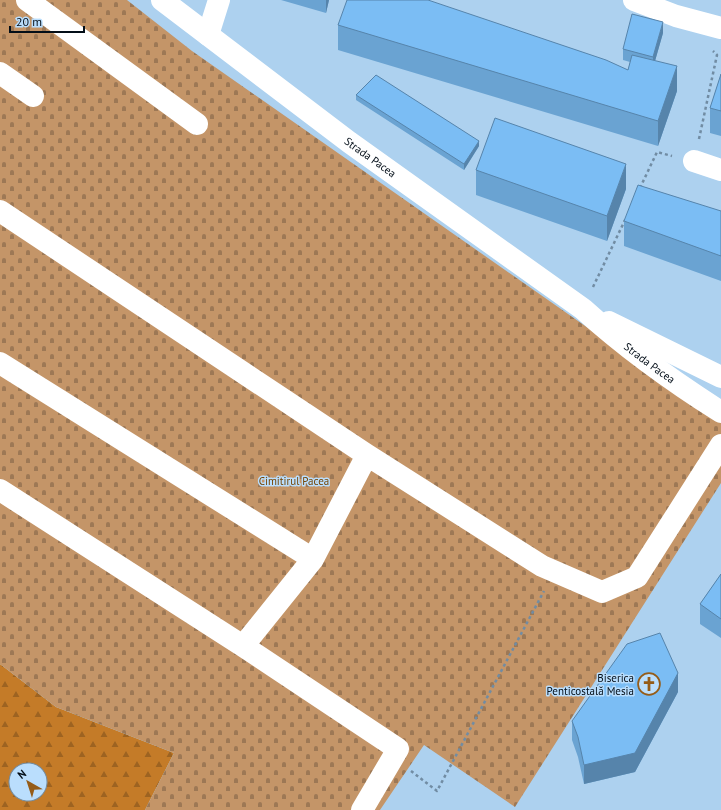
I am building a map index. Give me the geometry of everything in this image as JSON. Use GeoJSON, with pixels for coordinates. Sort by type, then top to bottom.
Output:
{"type":"FeatureCollection","features":[{"type":"Feature","properties":{"kind":"main road"},"geometry":{"type":"LineString","coordinates":[[27,0],[197,124]]}},
{"type":"Feature","properties":{"kind":"main road","name":"Strada Pacea"},"geometry":{"type":"LineString","coordinates":[[162,0],[349,142],[583,310],[616,339],[675,382],[721,412]]}},
{"type":"Feature","properties":{"kind":"main road"},"geometry":{"type":"LineString","coordinates":[[208,35],[219,0]]}},
{"type":"Feature","properties":{"kind":"main road"},"geometry":{"type":"LineString","coordinates":[[634,0],[677,8],[721,28]]}},
{"type":"Feature","properties":{"kind":"main road"},"geometry":{"type":"LineString","coordinates":[[0,73],[33,96]]}},
{"type":"Feature","properties":{"kind":"main road"},"geometry":{"type":"LineString","coordinates":[[694,161],[721,170]]}},
{"type":"Feature","properties":{"kind":"main road"},"geometry":{"type":"LineString","coordinates":[[0,211],[367,454],[542,566],[602,592],[638,577],[721,445]]}},
{"type":"Feature","properties":{"kind":"main road","name":"Strada Pacea"},"geometry":{"type":"LineString","coordinates":[[583,310],[721,377]]}},
{"type":"Feature","properties":{"kind":"main road"},"geometry":{"type":"LineString","coordinates":[[0,363],[313,559]]}},
{"type":"Feature","properties":{"kind":"main road"},"geometry":{"type":"LineString","coordinates":[[244,646],[313,559],[367,454]]}},
{"type":"Feature","properties":{"kind":"main road"},"geometry":{"type":"LineString","coordinates":[[0,490],[244,646],[398,749],[362,810]]}},
{"type":"Feature","properties":{"kind":"path"},"geometry":{"type":"LineString","coordinates":[[637,195],[657,152],[694,161],[717,55],[712,50]]}},
{"type":"Feature","properties":{"kind":"path"},"geometry":{"type":"LineString","coordinates":[[583,310],[627,216]]}},
{"type":"Feature","properties":{"kind":"path"},"geometry":{"type":"LineString","coordinates":[[393,758],[437,791],[555,572]]}},
{"type":"Feature","properties":{"kind":"green space","name":"Cimitirul Pacea"},"geometry":{"type":"Polygon","coordinates":[[[0,0],[127,0],[192,51],[721,421],[721,483],[515,807],[424,745],[380,810],[145,810],[174,753],[56,707],[0,664],[0,0]]]}},
{"type":"Feature","properties":{"kind":"green space"},"geometry":{"type":"Polygon","coordinates":[[[0,664],[56,707],[174,753],[145,810],[0,810],[0,664]]]}},
{"type":"Feature","properties":{"kind":"building"},"geometry":{"type":"Polygon","coordinates":[[[347,0],[428,0],[606,60],[628,70],[632,55],[677,66],[658,121],[338,25],[347,0]]]}},
{"type":"Feature","properties":{"kind":"building"},"geometry":{"type":"Polygon","coordinates":[[[632,14],[663,22],[653,57],[623,49],[632,14]]]}},
{"type":"Feature","properties":{"kind":"building"},"geometry":{"type":"Polygon","coordinates":[[[721,74],[721,111],[710,108],[721,74]]]}},
{"type":"Feature","properties":{"kind":"building"},"geometry":{"type":"Polygon","coordinates":[[[376,75],[479,141],[464,164],[356,95],[376,75]]]}},
{"type":"Feature","properties":{"kind":"building"},"geometry":{"type":"Polygon","coordinates":[[[495,118],[626,164],[607,216],[476,170],[495,118]]]}},
{"type":"Feature","properties":{"kind":"building"},"geometry":{"type":"Polygon","coordinates":[[[638,185],[721,211],[721,256],[624,221],[638,185]]]}},
{"type":"Feature","properties":{"kind":"building"},"geometry":{"type":"Polygon","coordinates":[[[721,574],[721,619],[700,604],[721,574]]]}},
{"type":"Feature","properties":{"kind":"building"},"geometry":{"type":"Polygon","coordinates":[[[660,633],[678,673],[635,753],[584,765],[578,737],[572,721],[627,644],[660,633]]]}},
{"type":"Feature","properties":{"kind":"place","name":"Biserica Penticostală Mesia"},"geometry":{"type":"Point","coordinates":[649,684]}}]}
